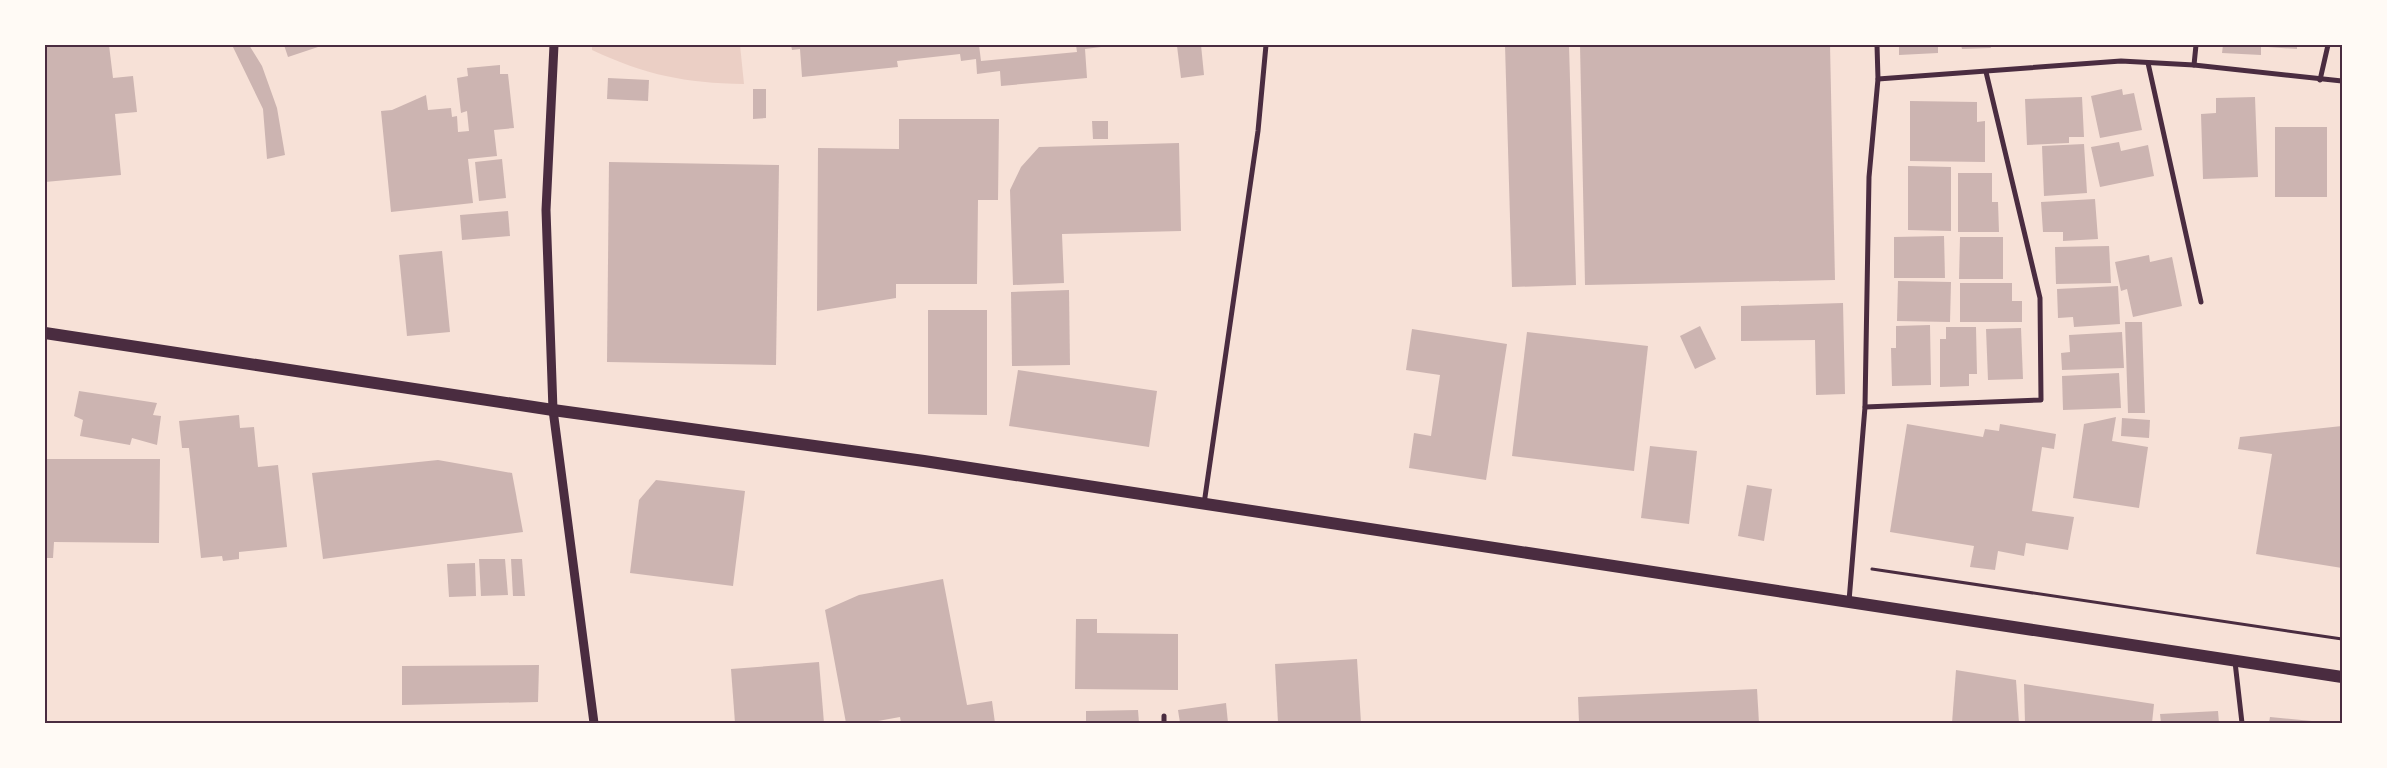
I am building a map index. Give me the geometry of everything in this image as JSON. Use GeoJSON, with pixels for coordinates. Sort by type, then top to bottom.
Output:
{"type":"FeatureCollection","features":[{"type":"Feature","properties":{"kind":"main road"},"geometry":{"type":"LineString","coordinates":[[45,333],[553,410],[924,461],[2342,677]]}},
{"type":"Feature","properties":{"kind":"street"},"geometry":{"type":"LineString","coordinates":[[554,45],[546,210],[553,410],[594,723]]}},
{"type":"Feature","properties":{"kind":"street"},"geometry":{"type":"LineString","coordinates":[[1204,504],[1258,132],[1266,45]]}},
{"type":"Feature","properties":{"kind":"street"},"geometry":{"type":"LineString","coordinates":[[1849,602],[1865,406],[1869,177],[1878,79],[1876,45]]}},
{"type":"Feature","properties":{"kind":"street"},"geometry":{"type":"LineString","coordinates":[[2194,65],[2196,45]]}},
{"type":"Feature","properties":{"kind":"street"},"geometry":{"type":"LineString","coordinates":[[2320,80],[2328,45]]}},
{"type":"Feature","properties":{"kind":"street"},"geometry":{"type":"LineString","coordinates":[[1878,79],[2122,61],[2194,65],[2342,81]]}},
{"type":"Feature","properties":{"kind":"street"},"geometry":{"type":"LineString","coordinates":[[2148,63],[2201,302]]}},
{"type":"Feature","properties":{"kind":"street"},"geometry":{"type":"LineString","coordinates":[[1865,406],[2040,400],[2040,298],[1986,72]]}},
{"type":"Feature","properties":{"kind":"street"},"geometry":{"type":"LineString","coordinates":[[2235,661],[2242,723]]}},
{"type":"Feature","properties":{"kind":"street"},"geometry":{"type":"LineString","coordinates":[[1164,716],[1164,723]]}},
{"type":"Feature","properties":{"kind":"path"},"geometry":{"type":"LineString","coordinates":[[1852,566],[2342,639]]}},
{"type":"Feature","properties":{"kind":"shaded area"},"geometry":{"type":"Polygon","coordinates":[[[592,45],[740,45],[744,84],[703,82],[666,76],[611,59],[592,50],[592,45]]]}},
{"type":"Feature","properties":{"kind":"building"},"geometry":{"type":"Polygon","coordinates":[[[45,45],[109,45],[113,78],[133,76],[137,112],[115,114],[121,175],[45,182],[45,45]]]}},
{"type":"Feature","properties":{"kind":"building"},"geometry":{"type":"Polygon","coordinates":[[[232,45],[249,45],[262,66],[277,108],[285,155],[267,159],[263,109],[232,45]]]}},
{"type":"Feature","properties":{"kind":"building"},"geometry":{"type":"Polygon","coordinates":[[[284,45],[324,45],[288,57],[284,45]]]}},
{"type":"Feature","properties":{"kind":"building"},"geometry":{"type":"Polygon","coordinates":[[[791,45],[979,45],[981,61],[1077,52],[1076,45],[1109,46],[1085,49],[1087,78],[1001,86],[1000,71],[977,74],[976,59],[961,61],[960,54],[897,61],[898,67],[802,77],[800,49],[792,50],[791,45]]]}},
{"type":"Feature","properties":{"kind":"building"},"geometry":{"type":"Polygon","coordinates":[[[1201,45],[1204,75],[1181,78],[1177,46],[1201,45]]]}},
{"type":"Feature","properties":{"kind":"building"},"geometry":{"type":"Polygon","coordinates":[[[1505,45],[1569,45],[1576,285],[1512,287],[1505,45]]]}},
{"type":"Feature","properties":{"kind":"building"},"geometry":{"type":"Polygon","coordinates":[[[1580,45],[1830,45],[1835,280],[1585,285],[1580,45]]]}},
{"type":"Feature","properties":{"kind":"building"},"geometry":{"type":"Polygon","coordinates":[[[1899,45],[1938,45],[1938,53],[1899,55],[1899,45]]]}},
{"type":"Feature","properties":{"kind":"building"},"geometry":{"type":"Polygon","coordinates":[[[1961,45],[1990,45],[1991,48],[1962,49],[1961,45]]]}},
{"type":"Feature","properties":{"kind":"building"},"geometry":{"type":"Polygon","coordinates":[[[2223,45],[2261,45],[2261,55],[2222,53],[2223,45]]]}},
{"type":"Feature","properties":{"kind":"building"},"geometry":{"type":"Polygon","coordinates":[[[2268,45],[2297,45],[2297,49],[2268,47],[2268,45]]]}},
{"type":"Feature","properties":{"kind":"building"},"geometry":{"type":"Polygon","coordinates":[[[500,65],[500,74],[508,74],[514,128],[494,130],[497,156],[468,159],[473,203],[391,212],[381,111],[392,110],[426,95],[428,110],[451,108],[452,117],[457,116],[458,132],[469,131],[467,111],[461,113],[457,78],[468,76],[467,68],[500,65]]]}},
{"type":"Feature","properties":{"kind":"building"},"geometry":{"type":"Polygon","coordinates":[[[608,78],[649,80],[648,101],[607,99],[608,78]]]}},
{"type":"Feature","properties":{"kind":"building"},"geometry":{"type":"Polygon","coordinates":[[[753,89],[766,89],[766,118],[753,119],[753,89]]]}},
{"type":"Feature","properties":{"kind":"building"},"geometry":{"type":"Polygon","coordinates":[[[2122,89],[2123,95],[2134,93],[2142,130],[2100,138],[2091,96],[2122,89]]]}},
{"type":"Feature","properties":{"kind":"building"},"geometry":{"type":"Polygon","coordinates":[[[2082,97],[2084,137],[2069,137],[2069,143],[2027,145],[2025,99],[2082,97]]]}},
{"type":"Feature","properties":{"kind":"building"},"geometry":{"type":"Polygon","coordinates":[[[2255,97],[2258,177],[2203,179],[2201,114],[2216,113],[2216,98],[2255,97]]]}},
{"type":"Feature","properties":{"kind":"building"},"geometry":{"type":"Polygon","coordinates":[[[1910,101],[1977,102],[1977,122],[1985,121],[1985,162],[1910,161],[1910,101]]]}},
{"type":"Feature","properties":{"kind":"building"},"geometry":{"type":"Polygon","coordinates":[[[899,119],[999,119],[998,200],[978,200],[977,284],[896,284],[896,298],[817,311],[818,148],[899,149],[899,119]]]}},
{"type":"Feature","properties":{"kind":"building"},"geometry":{"type":"Polygon","coordinates":[[[1092,121],[1108,121],[1108,139],[1093,139],[1092,121]]]}},
{"type":"Feature","properties":{"kind":"building"},"geometry":{"type":"Polygon","coordinates":[[[2275,127],[2327,127],[2327,197],[2275,197],[2275,127]]]}},
{"type":"Feature","properties":{"kind":"building"},"geometry":{"type":"Polygon","coordinates":[[[2119,142],[2121,151],[2148,145],[2154,176],[2100,187],[2091,147],[2119,142]]]}},
{"type":"Feature","properties":{"kind":"building"},"geometry":{"type":"Polygon","coordinates":[[[1179,143],[1181,231],[1062,234],[1064,283],[1013,285],[1010,190],[1021,167],[1039,147],[1179,143]]]}},
{"type":"Feature","properties":{"kind":"building"},"geometry":{"type":"Polygon","coordinates":[[[2084,144],[2087,193],[2044,196],[2042,146],[2084,144]]]}},
{"type":"Feature","properties":{"kind":"building"},"geometry":{"type":"Polygon","coordinates":[[[502,159],[506,198],[479,201],[475,162],[502,159]]]}},
{"type":"Feature","properties":{"kind":"building"},"geometry":{"type":"Polygon","coordinates":[[[609,162],[779,165],[776,365],[607,362],[609,162]]]}},
{"type":"Feature","properties":{"kind":"building"},"geometry":{"type":"Polygon","coordinates":[[[1908,166],[1951,167],[1951,231],[1908,230],[1908,166]]]}},
{"type":"Feature","properties":{"kind":"building"},"geometry":{"type":"Polygon","coordinates":[[[1958,173],[1992,173],[1992,202],[1998,202],[1999,232],[1958,232],[1958,173]]]}},
{"type":"Feature","properties":{"kind":"building"},"geometry":{"type":"Polygon","coordinates":[[[2095,199],[2098,239],[2063,241],[2063,232],[2043,232],[2041,202],[2095,199]]]}},
{"type":"Feature","properties":{"kind":"building"},"geometry":{"type":"Polygon","coordinates":[[[508,211],[510,236],[462,240],[460,215],[508,211]]]}},
{"type":"Feature","properties":{"kind":"building"},"geometry":{"type":"Polygon","coordinates":[[[1944,236],[1945,278],[1894,278],[1894,237],[1944,236]]]}},
{"type":"Feature","properties":{"kind":"building"},"geometry":{"type":"Polygon","coordinates":[[[1960,237],[2003,237],[2003,279],[1959,279],[1960,237]]]}},
{"type":"Feature","properties":{"kind":"building"},"geometry":{"type":"Polygon","coordinates":[[[2109,246],[2111,283],[2056,284],[2055,247],[2109,246]]]}},
{"type":"Feature","properties":{"kind":"building"},"geometry":{"type":"Polygon","coordinates":[[[442,251],[450,332],[407,336],[399,255],[442,251]]]}},
{"type":"Feature","properties":{"kind":"building"},"geometry":{"type":"Polygon","coordinates":[[[2149,255],[2150,262],[2172,257],[2182,306],[2133,317],[2127,289],[2121,291],[2115,262],[2149,255]]]}},
{"type":"Feature","properties":{"kind":"building"},"geometry":{"type":"Polygon","coordinates":[[[1898,281],[1951,282],[1950,322],[1897,321],[1898,281]]]}},
{"type":"Feature","properties":{"kind":"building"},"geometry":{"type":"Polygon","coordinates":[[[1960,283],[2012,283],[2012,301],[2022,301],[2022,322],[1960,322],[1960,283]]]}},
{"type":"Feature","properties":{"kind":"building"},"geometry":{"type":"Polygon","coordinates":[[[2118,286],[2120,324],[2074,327],[2073,317],[2058,318],[2057,289],[2118,286]]]}},
{"type":"Feature","properties":{"kind":"building"},"geometry":{"type":"Polygon","coordinates":[[[1069,290],[1070,365],[1012,366],[1011,292],[1069,290]]]}},
{"type":"Feature","properties":{"kind":"building"},"geometry":{"type":"Polygon","coordinates":[[[1843,303],[1845,394],[1816,395],[1815,340],[1741,341],[1741,306],[1843,303]]]}},
{"type":"Feature","properties":{"kind":"building"},"geometry":{"type":"Polygon","coordinates":[[[928,310],[987,310],[987,415],[928,414],[928,310]]]}},
{"type":"Feature","properties":{"kind":"building"},"geometry":{"type":"Polygon","coordinates":[[[2125,322],[2142,322],[2145,413],[2128,413],[2125,322]]]}},
{"type":"Feature","properties":{"kind":"building"},"geometry":{"type":"Polygon","coordinates":[[[1930,325],[1931,385],[1892,386],[1891,348],[1896,348],[1896,326],[1930,325]]]}},
{"type":"Feature","properties":{"kind":"building"},"geometry":{"type":"Polygon","coordinates":[[[1700,326],[1716,359],[1695,369],[1680,336],[1700,326]]]}},
{"type":"Feature","properties":{"kind":"building"},"geometry":{"type":"Polygon","coordinates":[[[1946,327],[1976,327],[1977,374],[1969,374],[1969,386],[1940,387],[1940,339],[1946,339],[1946,327]]]}},
{"type":"Feature","properties":{"kind":"building"},"geometry":{"type":"Polygon","coordinates":[[[2021,328],[2023,379],[1988,380],[1986,329],[2021,328]]]}},
{"type":"Feature","properties":{"kind":"building"},"geometry":{"type":"Polygon","coordinates":[[[1412,329],[1507,344],[1486,480],[1409,468],[1414,433],[1431,436],[1440,375],[1406,370],[1412,329]]]}},
{"type":"Feature","properties":{"kind":"building"},"geometry":{"type":"Polygon","coordinates":[[[1527,332],[1648,346],[1634,471],[1512,456],[1527,332]]]}},
{"type":"Feature","properties":{"kind":"building"},"geometry":{"type":"Polygon","coordinates":[[[2122,332],[2124,368],[2062,370],[2061,353],[2070,352],[2069,335],[2122,332]]]}},
{"type":"Feature","properties":{"kind":"building"},"geometry":{"type":"Polygon","coordinates":[[[1018,370],[1157,391],[1149,447],[1009,426],[1018,370]]]}},
{"type":"Feature","properties":{"kind":"building"},"geometry":{"type":"Polygon","coordinates":[[[2119,373],[2121,408],[2063,410],[2062,376],[2119,373]]]}},
{"type":"Feature","properties":{"kind":"building"},"geometry":{"type":"Polygon","coordinates":[[[79,391],[157,403],[153,415],[161,416],[157,445],[132,438],[130,445],[80,436],[83,420],[74,416],[79,391]]]}},
{"type":"Feature","properties":{"kind":"building"},"geometry":{"type":"Polygon","coordinates":[[[239,415],[240,428],[254,427],[258,467],[278,465],[287,547],[239,552],[239,559],[223,561],[222,556],[201,558],[189,448],[182,448],[179,421],[239,415]]]}},
{"type":"Feature","properties":{"kind":"building"},"geometry":{"type":"Polygon","coordinates":[[[2116,417],[2112,441],[2148,447],[2139,508],[2073,498],[2084,424],[2116,417]]]}},
{"type":"Feature","properties":{"kind":"building"},"geometry":{"type":"Polygon","coordinates":[[[2122,418],[2150,420],[2149,438],[2121,436],[2122,418]]]}},
{"type":"Feature","properties":{"kind":"building"},"geometry":{"type":"Polygon","coordinates":[[[1907,424],[1983,437],[1985,429],[1999,431],[2000,424],[2056,434],[2054,449],[2042,447],[2032,511],[2074,517],[2068,550],[2026,543],[2024,556],[1998,551],[1995,570],[1970,567],[1974,546],[1890,532],[1907,424]]]}},
{"type":"Feature","properties":{"kind":"building"},"geometry":{"type":"Polygon","coordinates":[[[2342,426],[2342,568],[2256,554],[2272,454],[2238,449],[2240,437],[2342,426]]]}},
{"type":"Feature","properties":{"kind":"building"},"geometry":{"type":"Polygon","coordinates":[[[1650,446],[1697,451],[1689,524],[1641,518],[1650,446]]]}},
{"type":"Feature","properties":{"kind":"building"},"geometry":{"type":"Polygon","coordinates":[[[45,459],[160,459],[159,543],[54,542],[53,558],[45,558],[45,459]]]}},
{"type":"Feature","properties":{"kind":"building"},"geometry":{"type":"Polygon","coordinates":[[[438,460],[512,473],[523,532],[323,559],[312,473],[438,460]]]}},
{"type":"Feature","properties":{"kind":"building"},"geometry":{"type":"Polygon","coordinates":[[[656,480],[745,491],[733,586],[630,573],[639,500],[656,480]]]}},
{"type":"Feature","properties":{"kind":"building"},"geometry":{"type":"Polygon","coordinates":[[[1747,485],[1772,489],[1764,541],[1738,536],[1747,485]]]}},
{"type":"Feature","properties":{"kind":"building"},"geometry":{"type":"Polygon","coordinates":[[[479,559],[505,559],[508,595],[481,596],[479,559]]]}},
{"type":"Feature","properties":{"kind":"building"},"geometry":{"type":"Polygon","coordinates":[[[511,559],[522,559],[525,596],[513,596],[511,559]]]}},
{"type":"Feature","properties":{"kind":"building"},"geometry":{"type":"Polygon","coordinates":[[[475,563],[476,596],[449,597],[447,564],[475,563]]]}},
{"type":"Feature","properties":{"kind":"building"},"geometry":{"type":"Polygon","coordinates":[[[943,579],[967,705],[992,701],[995,723],[901,723],[900,717],[867,723],[846,723],[825,610],[859,595],[943,579]]]}},
{"type":"Feature","properties":{"kind":"building"},"geometry":{"type":"Polygon","coordinates":[[[1076,619],[1097,619],[1097,633],[1178,634],[1178,690],[1075,689],[1076,619]]]}},
{"type":"Feature","properties":{"kind":"building"},"geometry":{"type":"Polygon","coordinates":[[[1357,659],[1361,723],[1278,723],[1275,664],[1357,659]]]}},
{"type":"Feature","properties":{"kind":"building"},"geometry":{"type":"Polygon","coordinates":[[[819,662],[824,723],[735,723],[731,669],[819,662]]]}},
{"type":"Feature","properties":{"kind":"building"},"geometry":{"type":"Polygon","coordinates":[[[539,665],[538,702],[402,705],[402,666],[539,665]]]}},
{"type":"Feature","properties":{"kind":"building"},"geometry":{"type":"Polygon","coordinates":[[[1956,670],[2016,680],[2019,723],[1952,723],[1956,670]]]}},
{"type":"Feature","properties":{"kind":"building"},"geometry":{"type":"Polygon","coordinates":[[[2024,684],[2154,704],[2152,723],[2025,723],[2024,684]]]}},
{"type":"Feature","properties":{"kind":"building"},"geometry":{"type":"Polygon","coordinates":[[[1757,689],[1759,723],[1579,723],[1578,697],[1757,689]]]}},
{"type":"Feature","properties":{"kind":"building"},"geometry":{"type":"Polygon","coordinates":[[[1226,703],[1228,723],[1180,723],[1178,710],[1226,703]]]}},
{"type":"Feature","properties":{"kind":"building"},"geometry":{"type":"Polygon","coordinates":[[[1138,710],[1139,723],[1086,723],[1086,711],[1138,710]]]}},
{"type":"Feature","properties":{"kind":"building"},"geometry":{"type":"Polygon","coordinates":[[[2218,711],[2219,723],[2161,723],[2160,714],[2218,711]]]}},
{"type":"Feature","properties":{"kind":"building"},"geometry":{"type":"Polygon","coordinates":[[[2270,717],[2322,722],[2322,723],[2269,723],[2270,717]]]}}]}
